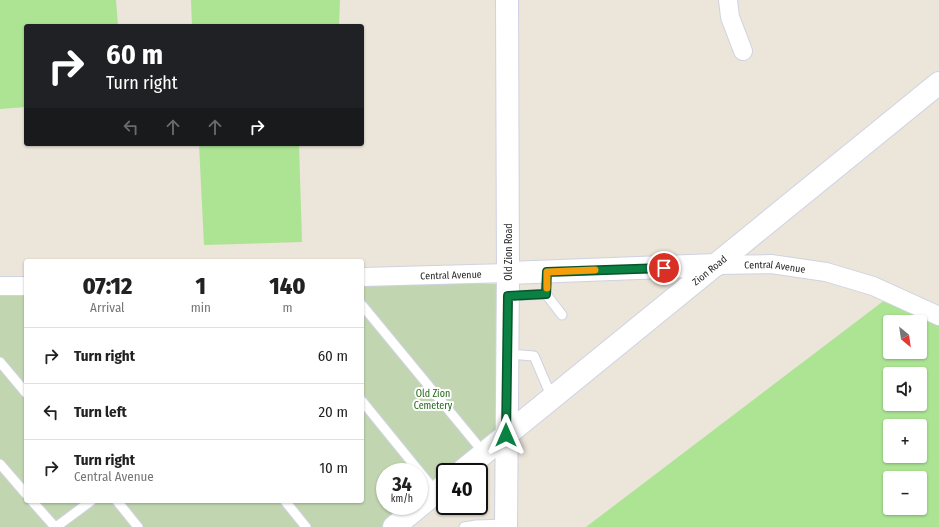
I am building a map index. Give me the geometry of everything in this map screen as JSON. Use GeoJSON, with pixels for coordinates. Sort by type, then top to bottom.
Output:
{"type":"FeatureCollection","features":[{"type":"Feature","properties":{"kind":"street","name":"Old Zion Road"},"geometry":{"type":"LineString","coordinates":[[506,526],[508,296],[507,0]]}},
{"type":"Feature","properties":{"kind":"street"},"geometry":{"type":"LineString","coordinates":[[728,0],[730,17],[742,51]]}},
{"type":"Feature","properties":{"kind":"street","name":"Zion Road"},"geometry":{"type":"LineString","coordinates":[[472,463],[939,83]]}},
{"type":"Feature","properties":{"kind":"street","name":"Central Avenue"},"geometry":{"type":"LineString","coordinates":[[364,277],[771,264],[831,273],[856,280],[886,291],[939,316]]}},
{"type":"Feature","properties":{"kind":"street"},"geometry":{"type":"LineString","coordinates":[[0,286],[24,286]]}},
{"type":"Feature","properties":{"kind":"street"},"geometry":{"type":"LineString","coordinates":[[394,527],[436,493]]}},
{"type":"Feature","properties":{"kind":"lane"},"geometry":{"type":"LineString","coordinates":[[547,272],[546,294],[562,315]]}},
{"type":"Feature","properties":{"kind":"lane"},"geometry":{"type":"LineString","coordinates":[[508,296],[546,294]]}},
{"type":"Feature","properties":{"kind":"lane"},"geometry":{"type":"LineString","coordinates":[[364,307],[484,453]]}},
{"type":"Feature","properties":{"kind":"lane"},"geometry":{"type":"LineString","coordinates":[[507,354],[534,356],[552,398]]}},
{"type":"Feature","properties":{"kind":"lane"},"geometry":{"type":"LineString","coordinates":[[0,362],[24,391]]}},
{"type":"Feature","properties":{"kind":"lane"},"geometry":{"type":"LineString","coordinates":[[364,403],[436,483]]}},
{"type":"Feature","properties":{"kind":"lane"},"geometry":{"type":"LineString","coordinates":[[0,464],[24,492]]}},
{"type":"Feature","properties":{"kind":"lane"},"geometry":{"type":"LineString","coordinates":[[34,503],[55,527],[88,503]]}},
{"type":"Feature","properties":{"kind":"lane"},"geometry":{"type":"LineString","coordinates":[[119,503],[138,527]]}},
{"type":"Feature","properties":{"kind":"lane"},"geometry":{"type":"LineString","coordinates":[[287,503],[306,527]]}},
{"type":"Feature","properties":{"kind":"lane"},"geometry":{"type":"LineString","coordinates":[[464,527],[476,525],[506,526]]}},
{"type":"Feature","properties":{"kind":"green space"},"geometry":{"type":"Polygon","coordinates":[[[0,0],[116,0],[118,24],[24,24],[24,107],[0,109],[0,0]]]}},
{"type":"Feature","properties":{"kind":"green space"},"geometry":{"type":"Polygon","coordinates":[[[191,0],[340,0],[339,24],[192,24],[191,0]]]}},
{"type":"Feature","properties":{"kind":"green space"},"geometry":{"type":"Polygon","coordinates":[[[199,146],[299,146],[302,242],[204,245],[199,146]]]}},
{"type":"Feature","properties":{"kind":"green space","name":"Old Zion Cemetery"},"geometry":{"type":"Polygon","coordinates":[[[364,278],[496,284],[506,435],[472,463],[436,463],[436,492],[428,499],[428,463],[376,463],[376,515],[409,515],[394,527],[0,527],[0,286],[24,286],[24,503],[364,503],[364,278]]]}},
{"type":"Feature","properties":{"kind":"green space"},"geometry":{"type":"Polygon","coordinates":[[[894,293],[939,314],[939,527],[586,527],[894,293]]]}},
{"type":"Feature","properties":{"kind":"slow traffic"},"geometry":{"type":"LineString","coordinates":[[547,288],[547,272],[595,270]]}},
{"type":"Feature","properties":{"kind":"route"},"geometry":{"type":"LineString","coordinates":[[506,435],[508,296],[546,294],[547,272],[664,268]]}}]}
